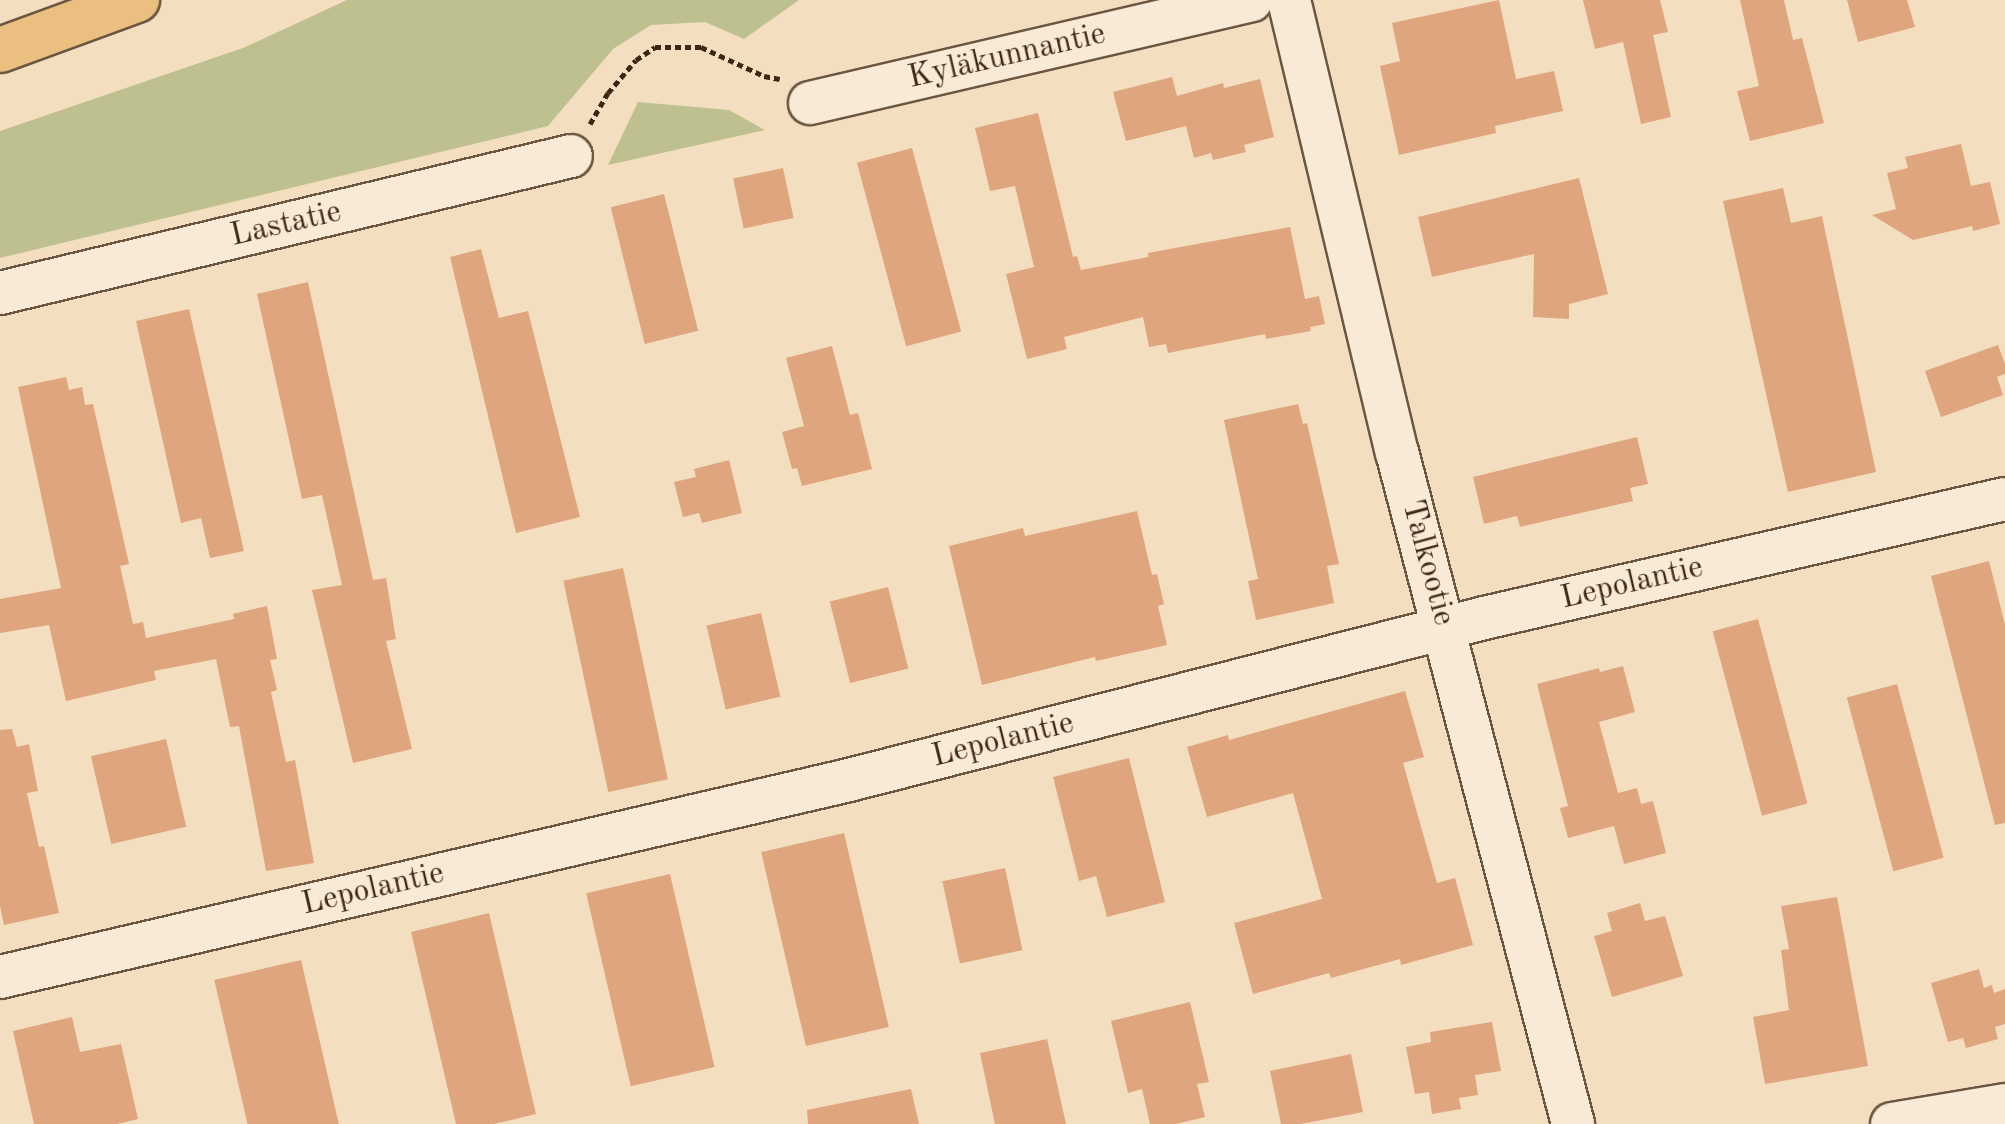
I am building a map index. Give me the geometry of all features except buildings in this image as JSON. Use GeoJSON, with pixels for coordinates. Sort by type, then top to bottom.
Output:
{"type":"FeatureCollection","features":[{"type":"Feature","properties":{"kind":"highway"},"geometry":{"type":"LineString","coordinates":[[0,50],[137,0]]}},
{"type":"Feature","properties":{"kind":"street","name":"Kyläkunnantie"},"geometry":{"type":"LineString","coordinates":[[810,103],[1251,0]]}},
{"type":"Feature","properties":{"kind":"street","name":"Talkootie"},"geometry":{"type":"LineString","coordinates":[[1289,0],[1390,422],[1573,1124]]}},
{"type":"Feature","properties":{"kind":"street","name":"Lastatie"},"geometry":{"type":"LineString","coordinates":[[0,293],[571,156]]}},
{"type":"Feature","properties":{"kind":"street","name":"Lepolantie"},"geometry":{"type":"LineString","coordinates":[[0,977],[849,780],[1444,628],[2005,499]]}},
{"type":"Feature","properties":{"kind":"street"},"geometry":{"type":"LineString","coordinates":[[1892,1124],[2005,1105]]}},
{"type":"Feature","properties":{"kind":"path"},"geometry":{"type":"LineString","coordinates":[[571,156],[608,93],[636,60],[655,47],[701,47],[764,76],[795,82],[810,103]]}},
{"type":"Feature","properties":{"kind":"green space"},"geometry":{"type":"Polygon","coordinates":[[[347,0],[799,0],[744,39],[705,22],[651,25],[613,49],[548,126],[0,258],[0,131],[243,48],[347,0]]]}},
{"type":"Feature","properties":{"kind":"green space"},"geometry":{"type":"Polygon","coordinates":[[[638,102],[729,110],[765,130],[608,165],[638,102]]]}}]}
